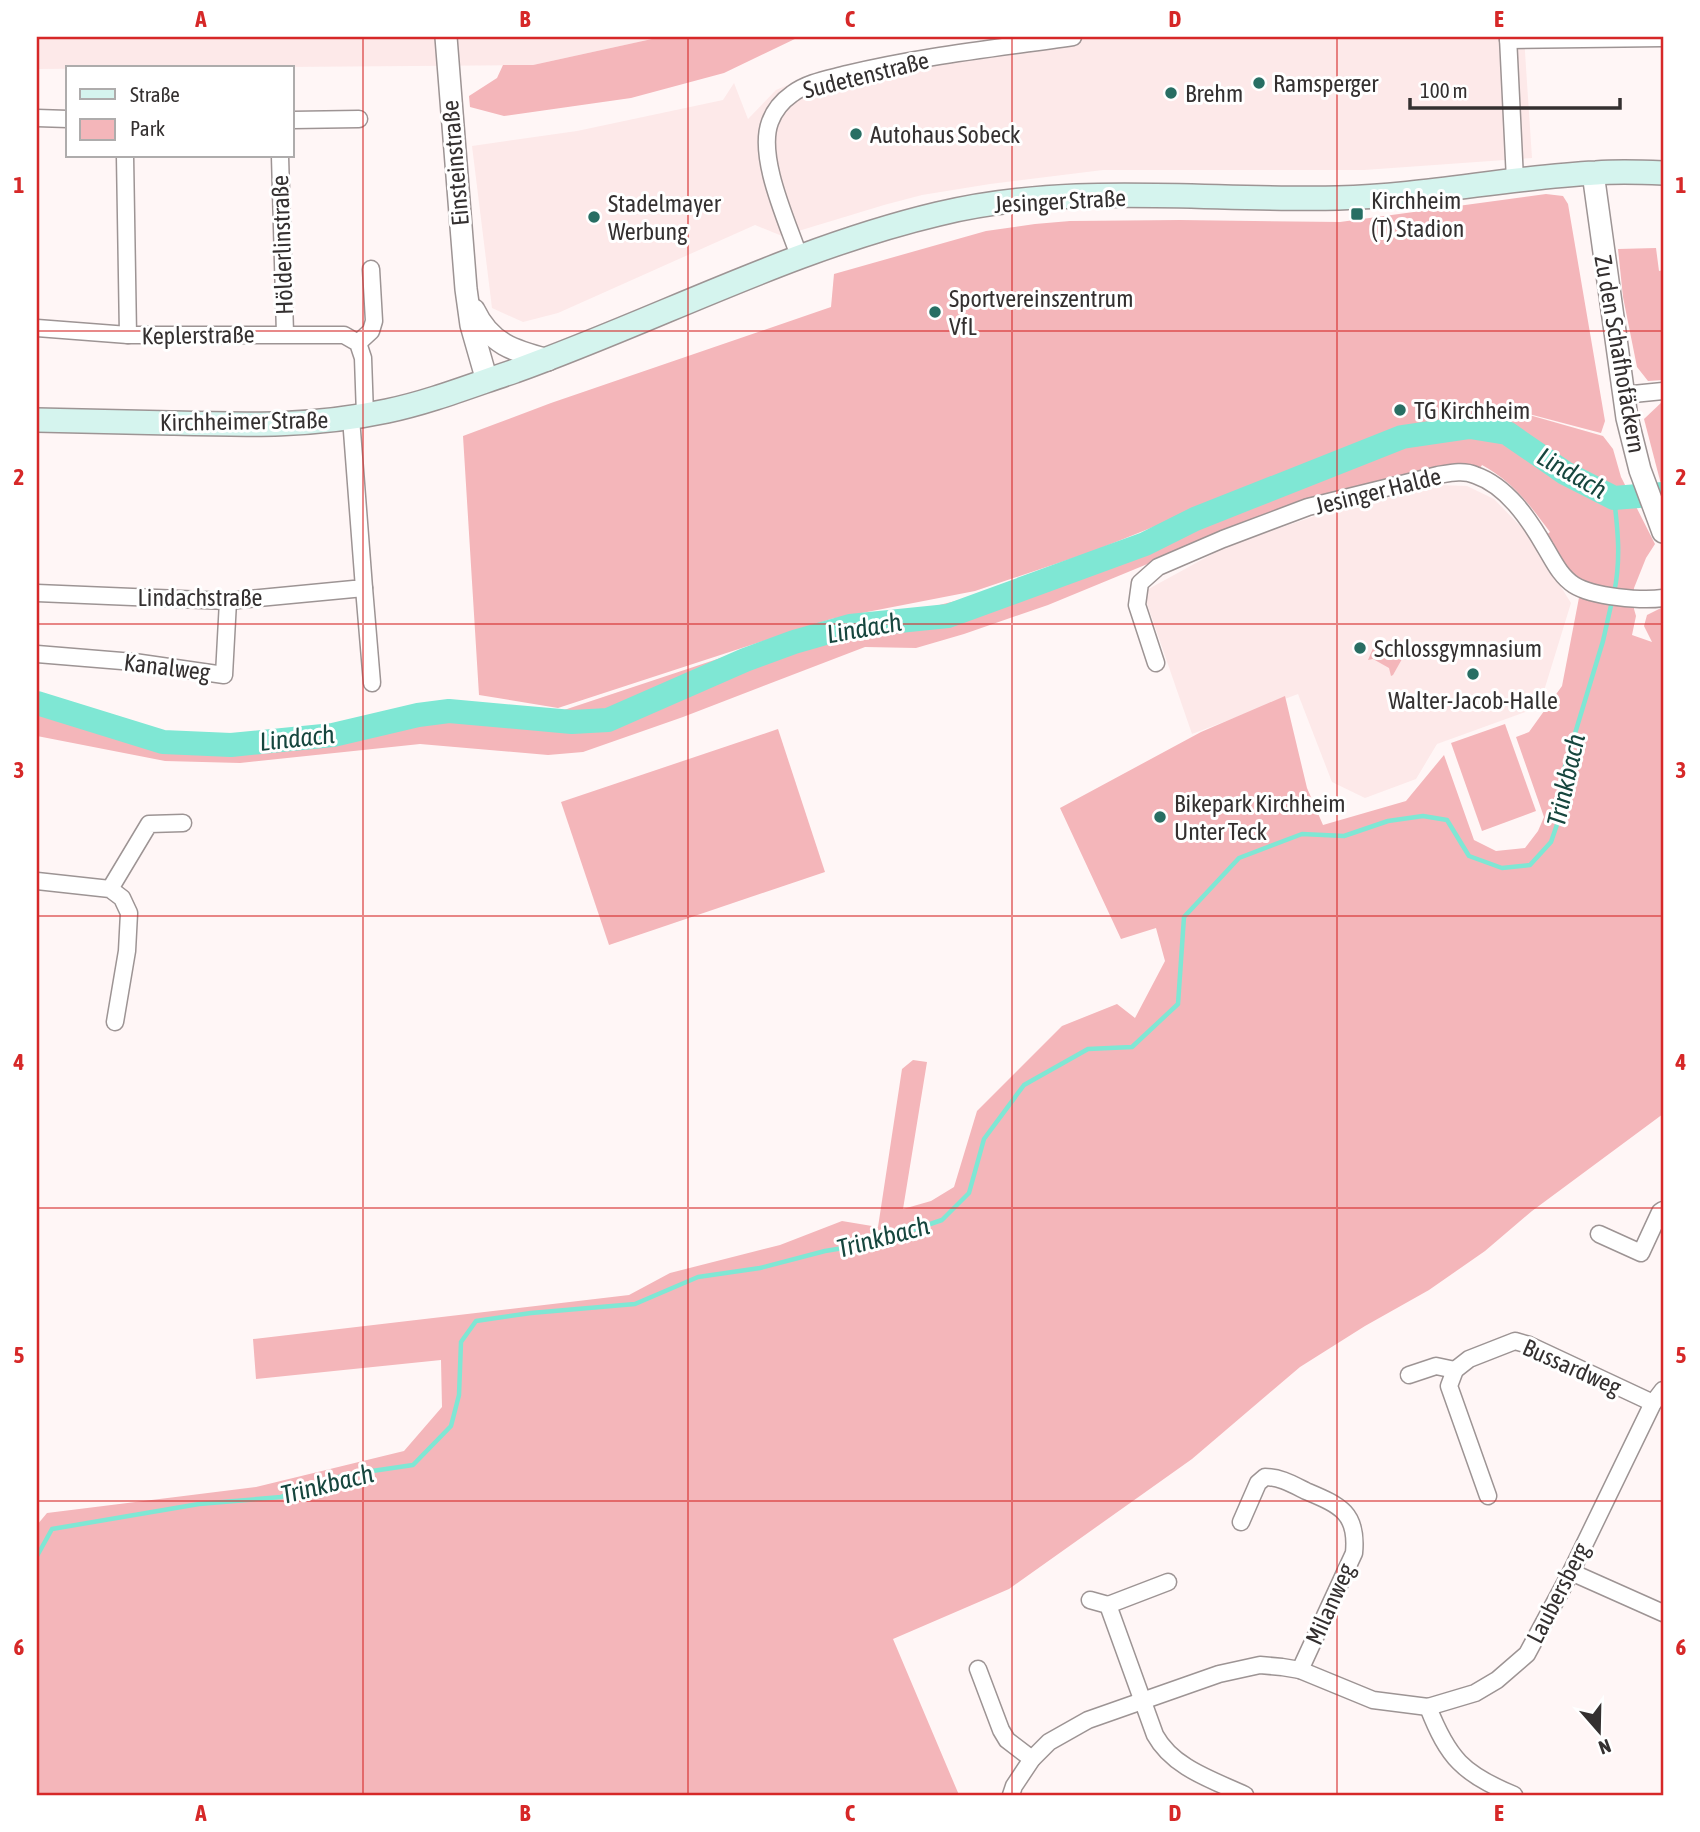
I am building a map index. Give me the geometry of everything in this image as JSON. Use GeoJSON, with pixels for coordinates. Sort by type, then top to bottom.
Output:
{"type":"FeatureCollection","features":[{"type":"Feature","properties":{"kind":"main road","name":"Jesinger Straße"},"geometry":{"type":"LineString","coordinates":[[487,381],[548,360],[799,256],[861,234],[942,212],[1044,198],[1341,198],[1430,192],[1593,173],[1663,173]]}},
{"type":"Feature","properties":{"kind":"main road","name":"Kirchheimer Straße"},"geometry":{"type":"LineString","coordinates":[[37,420],[271,426],[392,410],[487,381]]}},
{"type":"Feature","properties":{"kind":"street","name":"Einsteinstraße"},"geometry":{"type":"LineString","coordinates":[[446,37],[466,289],[471,325],[487,381]]}},
{"type":"Feature","properties":{"kind":"street","name":"Sudetenstraße"},"geometry":{"type":"LineString","coordinates":[[799,256],[779,198],[766,145],[769,125],[776,109],[793,93],[815,82],[868,69],[1073,37]]}},
{"type":"Feature","properties":{"kind":"street"},"geometry":{"type":"LineString","coordinates":[[1515,180],[1508,38],[1663,38]]}},
{"type":"Feature","properties":{"kind":"street"},"geometry":{"type":"LineString","coordinates":[[37,118],[66,119]]}},
{"type":"Feature","properties":{"kind":"street"},"geometry":{"type":"LineString","coordinates":[[294,120],[359,119]]}},
{"type":"Feature","properties":{"kind":"street"},"geometry":{"type":"LineString","coordinates":[[125,158],[128,335]]}},
{"type":"Feature","properties":{"kind":"street","name":"Hölderlinstraße"},"geometry":{"type":"LineString","coordinates":[[279,158],[285,334]]}},
{"type":"Feature","properties":{"kind":"street","name":"Zu den Schafhofäckern"},"geometry":{"type":"LineString","coordinates":[[1593,173],[1623,395],[1640,470],[1663,532]]}},
{"type":"Feature","properties":{"kind":"street"},"geometry":{"type":"LineString","coordinates":[[371,269],[374,321],[371,331],[358,344],[363,358],[358,416],[364,588],[372,683]]}},
{"type":"Feature","properties":{"kind":"street","name":"Einsteinstraße"},"geometry":{"type":"LineString","coordinates":[[466,289],[483,328],[516,351],[548,360]]}},
{"type":"Feature","properties":{"kind":"street","name":"Keplerstraße"},"geometry":{"type":"LineString","coordinates":[[37,328],[128,335],[344,335],[358,344]]}},
{"type":"Feature","properties":{"kind":"street"},"geometry":{"type":"LineString","coordinates":[[1623,395],[1663,391]]}},
{"type":"Feature","properties":{"kind":"street","name":"Jesinger Halde"},"geometry":{"type":"LineString","coordinates":[[1156,663],[1137,605],[1140,583],[1157,567],[1308,507],[1456,472],[1474,474],[1506,495],[1523,514],[1559,571],[1575,585],[1644,601],[1663,598]]}},
{"type":"Feature","properties":{"kind":"street","name":"Lindachstraße"},"geometry":{"type":"LineString","coordinates":[[37,593],[228,601],[364,588]]}},
{"type":"Feature","properties":{"kind":"street","name":"Kanalweg"},"geometry":{"type":"LineString","coordinates":[[37,654],[134,662],[224,675],[228,601]]}},
{"type":"Feature","properties":{"kind":"street"},"geometry":{"type":"LineString","coordinates":[[110,889],[149,824],[183,822]]}},
{"type":"Feature","properties":{"kind":"street"},"geometry":{"type":"LineString","coordinates":[[37,881],[110,889],[122,898],[129,913],[127,951],[115,1022]]}},
{"type":"Feature","properties":{"kind":"street"},"geometry":{"type":"LineString","coordinates":[[1599,1234],[1641,1253],[1663,1210]]}},
{"type":"Feature","properties":{"kind":"street","name":"Bussardweg"},"geometry":{"type":"LineString","coordinates":[[1409,1375],[1436,1366],[1455,1370],[1469,1359],[1515,1341],[1653,1403]]}},
{"type":"Feature","properties":{"kind":"street"},"geometry":{"type":"LineString","coordinates":[[1455,1370],[1449,1386],[1488,1496]]}},
{"type":"Feature","properties":{"kind":"street","name":"Laubersberg"},"geometry":{"type":"LineString","coordinates":[[1011,1795],[1032,1759],[1049,1742],[1088,1720],[1219,1674],[1259,1665],[1300,1671],[1373,1700],[1428,1707],[1475,1693],[1519,1663],[1527,1654],[1571,1572],[1653,1403],[1663,1390]]}},
{"type":"Feature","properties":{"kind":"street","name":"Milanweg"},"geometry":{"type":"LineString","coordinates":[[1241,1522],[1258,1483],[1265,1477],[1276,1477],[1334,1503],[1343,1509],[1352,1523],[1354,1553],[1300,1671]]}},
{"type":"Feature","properties":{"kind":"street"},"geometry":{"type":"LineString","coordinates":[[1571,1572],[1663,1613]]}},
{"type":"Feature","properties":{"kind":"street"},"geometry":{"type":"LineString","coordinates":[[1090,1600],[1108,1605],[1168,1582]]}},
{"type":"Feature","properties":{"kind":"street"},"geometry":{"type":"LineString","coordinates":[[1108,1605],[1156,1735],[1167,1753],[1179,1763],[1245,1795]]}},
{"type":"Feature","properties":{"kind":"street"},"geometry":{"type":"LineString","coordinates":[[978,1669],[1001,1730],[1007,1740],[1032,1759]]}},
{"type":"Feature","properties":{"kind":"street"},"geometry":{"type":"LineString","coordinates":[[1428,1707],[1440,1736],[1457,1763],[1483,1789],[1514,1795]]}},
{"type":"Feature","properties":{"kind":"shaded area"},"geometry":{"type":"Polygon","coordinates":[[[37,37],[661,37],[533,65],[66,66],[66,69],[37,69],[37,37]]]}},
{"type":"Feature","properties":{"kind":"shaded area"},"geometry":{"type":"Polygon","coordinates":[[[1038,37],[1524,37],[1532,158],[1364,170],[1103,170],[990,184],[922,195],[782,236],[755,225],[558,313],[523,322],[492,308],[472,146],[577,131],[723,100],[734,83],[748,119],[776,90],[802,79],[836,70],[1038,37]]]}},
{"type":"Feature","properties":{"kind":"shaded area","name":"Schlossgymnasium"},"geometry":{"type":"Polygon","coordinates":[[[1438,485],[1467,486],[1494,499],[1528,534],[1571,603],[1539,707],[1437,744],[1416,779],[1365,798],[1332,782],[1298,694],[1192,734],[1143,592],[1227,546],[1318,515],[1438,485]]]}},
{"type":"Feature","properties":{"kind":"green space"},"geometry":{"type":"Polygon","coordinates":[[[661,37],[799,37],[724,73],[631,98],[504,116],[470,107],[469,96],[497,78],[503,65],[533,65],[661,37]]]}},
{"type":"Feature","properties":{"kind":"green space"},"geometry":{"type":"Polygon","coordinates":[[[1546,194],[1563,196],[1568,204],[1605,421],[1601,433],[1491,404],[1603,436],[1613,449],[1621,477],[1655,544],[1634,588],[1636,616],[1632,635],[1652,642],[1644,626],[1647,615],[1663,607],[1663,1114],[1532,1211],[1485,1251],[1429,1290],[1300,1367],[1192,1459],[1009,1589],[893,1639],[959,1795],[37,1795],[37,1525],[47,1513],[256,1487],[404,1451],[442,1407],[441,1360],[256,1379],[253,1339],[629,1295],[670,1273],[780,1245],[842,1221],[878,1227],[902,1069],[913,1060],[927,1062],[903,1209],[931,1201],[954,1187],[977,1111],[1062,1026],[1117,1004],[1135,1018],[1165,961],[1156,928],[1121,939],[1060,808],[1201,732],[1285,696],[1307,788],[1323,825],[1406,801],[1444,755],[1474,840],[1496,851],[1525,848],[1538,831],[1544,817],[1516,737],[1529,732],[1562,686],[1582,582],[1570,572],[1545,536],[1550,532],[1512,486],[1482,465],[1479,470],[1454,466],[1179,551],[1048,605],[964,634],[916,648],[865,647],[583,752],[548,755],[420,744],[240,763],[165,761],[37,736],[37,697],[91,716],[164,736],[192,737],[337,731],[452,700],[561,711],[832,621],[923,609],[992,592],[1092,558],[1395,430],[1423,422],[1394,430],[1091,552],[975,591],[831,619],[558,708],[479,695],[463,436],[831,307],[834,274],[986,231],[1070,221],[1340,222],[1546,194]]]}},
{"type":"Feature","properties":{"kind":"green space"},"geometry":{"type":"Polygon","coordinates":[[[1656,248],[1659,271],[1663,270],[1663,380],[1648,381],[1637,367],[1623,297],[1618,249],[1656,248]]]}},
{"type":"Feature","properties":{"kind":"green space"},"geometry":{"type":"Polygon","coordinates":[[[1663,401],[1663,492],[1644,419],[1663,401]]]}},
{"type":"Feature","properties":{"kind":"green space"},"geometry":{"type":"Polygon","coordinates":[[[1374,646],[1392,656],[1400,653],[1402,659],[1393,675],[1391,676],[1389,668],[1373,659],[1368,660],[1374,646]]]}},
{"type":"Feature","properties":{"kind":"green space"},"geometry":{"type":"Polygon","coordinates":[[[1505,724],[1536,811],[1482,831],[1451,743],[1505,724]]]}},
{"type":"Feature","properties":{"kind":"green space"},"geometry":{"type":"Polygon","coordinates":[[[778,729],[825,872],[609,945],[561,802],[778,729]]]}},
{"type":"Feature","properties":{"kind":"waterway","name":"Lindach"},"geometry":{"type":"LineString","coordinates":[[37,703],[163,742],[231,745],[333,735],[418,715],[449,711],[572,722],[608,720],[745,660],[794,642],[850,626],[948,616],[1145,544],[1195,519],[1402,437],[1470,427],[1507,433],[1565,473],[1614,498],[1663,494]]}},
{"type":"Feature","properties":{"kind":"waterway","name":"Trinkbach"},"geometry":{"type":"LineString","coordinates":[[1614,498],[1618,557],[1614,593]]}},
{"type":"Feature","properties":{"kind":"waterway","name":"Trinkbach"},"geometry":{"type":"LineString","coordinates":[[37,1556],[52,1529],[199,1504],[281,1497],[345,1475],[413,1465],[451,1426],[459,1395],[461,1342],[476,1321],[531,1313],[635,1304],[698,1277],[760,1268],[825,1251],[874,1243],[942,1220],[969,1193],[984,1139],[1024,1085],[1088,1049],[1132,1047],[1178,1004],[1184,917],[1239,858],[1302,834],[1344,836],[1388,821],[1423,816],[1447,820],[1469,856],[1502,868],[1530,865],[1551,842],[1562,810],[1560,783],[1603,641],[1612,601]]}},
{"type":"Feature","properties":{"kind":"place","name":"Ramsperger"},"geometry":{"type":"Point","coordinates":[1259,83]}},
{"type":"Feature","properties":{"kind":"place","name":"Brehm"},"geometry":{"type":"Point","coordinates":[1171,93]}},
{"type":"Feature","properties":{"kind":"place","name":"Autohaus Sobeck"},"geometry":{"type":"Point","coordinates":[856,134]}},
{"type":"Feature","properties":{"kind":"place","name":"Kirchheim (T) Stadion"},"geometry":{"type":"Point","coordinates":[1357,214]}},
{"type":"Feature","properties":{"kind":"place","name":"Stadelmayer Werbung"},"geometry":{"type":"Point","coordinates":[594,217]}},
{"type":"Feature","properties":{"kind":"place","name":"Sportvereinszentrum VfL"},"geometry":{"type":"Point","coordinates":[935,312]}},
{"type":"Feature","properties":{"kind":"place","name":"TG Kirchheim"},"geometry":{"type":"Point","coordinates":[1400,410]}},
{"type":"Feature","properties":{"kind":"place","name":"Schlossgymnasium"},"geometry":{"type":"Point","coordinates":[1360,648]}},
{"type":"Feature","properties":{"kind":"place","name":"Walter-Jacob-Halle"},"geometry":{"type":"Point","coordinates":[1473,674]}},
{"type":"Feature","properties":{"kind":"place","name":"Bikepark Kirchheim Unter Teck"},"geometry":{"type":"Point","coordinates":[1160,817]}}]}
